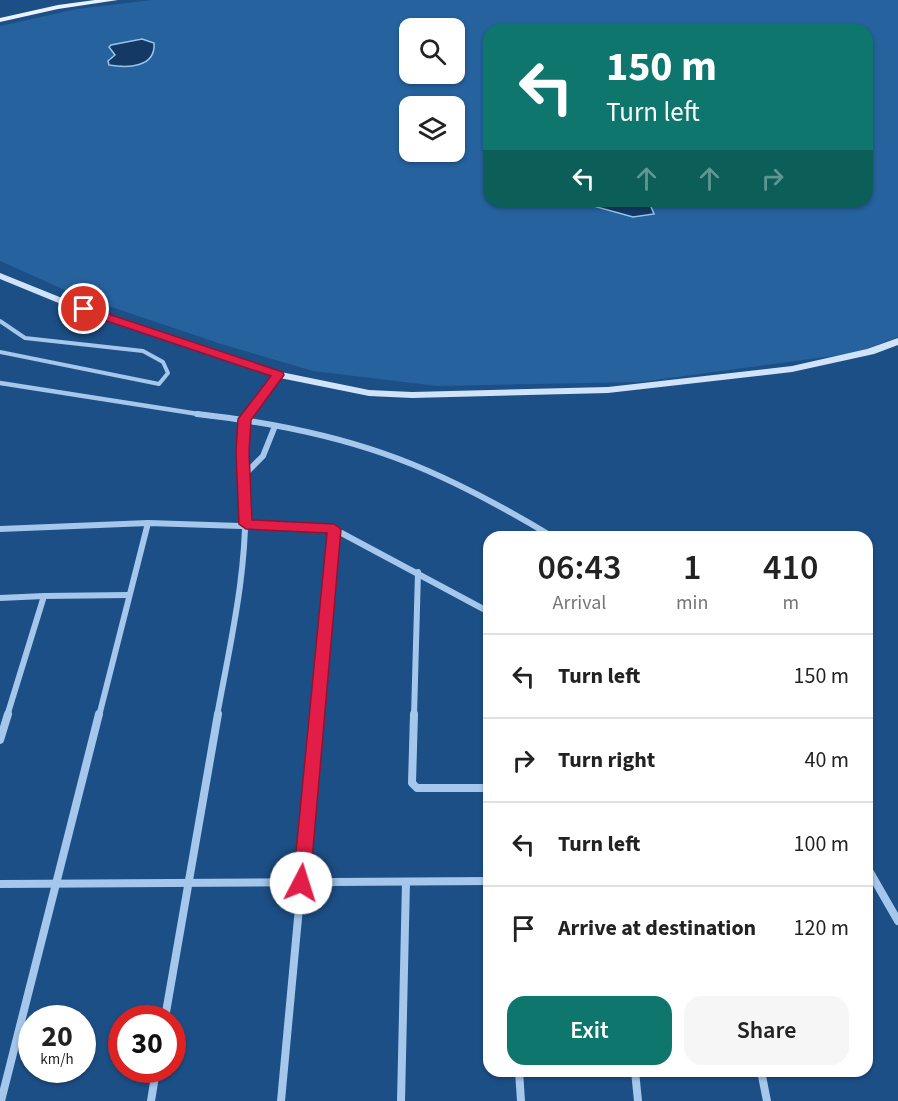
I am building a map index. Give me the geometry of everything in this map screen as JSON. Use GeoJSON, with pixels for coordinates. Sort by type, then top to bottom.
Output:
{"type":"FeatureCollection","features":[{"type":"Feature","properties":{"kind":"main road"},"geometry":{"type":"LineString","coordinates":[[0,20],[58,7],[114,0]]}},
{"type":"Feature","properties":{"kind":"street"},"geometry":{"type":"LineString","coordinates":[[0,276],[63,302],[279,375],[369,393],[412,395],[608,390],[792,369],[870,352],[898,341]]}},
{"type":"Feature","properties":{"kind":"street"},"geometry":{"type":"LineString","coordinates":[[167,1005],[233,625],[246,524],[244,419],[279,375]]}},
{"type":"Feature","properties":{"kind":"street"},"geometry":{"type":"LineString","coordinates":[[0,383],[177,412],[244,419],[339,441],[394,458],[509,510],[543,531]]}},
{"type":"Feature","properties":{"kind":"street"},"geometry":{"type":"LineString","coordinates":[[244,474],[263,456],[275,426]]}},
{"type":"Feature","properties":{"kind":"street"},"geometry":{"type":"LineString","coordinates":[[1,1101],[148,523]]}},
{"type":"Feature","properties":{"kind":"street"},"geometry":{"type":"LineString","coordinates":[[0,529],[148,523],[246,524],[334,529],[483,609]]}},
{"type":"Feature","properties":{"kind":"street"},"geometry":{"type":"LineString","coordinates":[[281,1101],[334,529]]}},
{"type":"Feature","properties":{"kind":"street"},"geometry":{"type":"LineString","coordinates":[[418,572],[412,783],[417,788],[483,788]]}},
{"type":"Feature","properties":{"kind":"street"},"geometry":{"type":"LineString","coordinates":[[0,740],[44,596]]}},
{"type":"Feature","properties":{"kind":"street"},"geometry":{"type":"LineString","coordinates":[[0,598],[129,596]]}},
{"type":"Feature","properties":{"kind":"street"},"geometry":{"type":"LineString","coordinates":[[873,877],[898,921]]}},
{"type":"Feature","properties":{"kind":"street"},"geometry":{"type":"LineString","coordinates":[[0,884],[483,881]]}},
{"type":"Feature","properties":{"kind":"street"},"geometry":{"type":"LineString","coordinates":[[401,1101],[406,882]]}},
{"type":"Feature","properties":{"kind":"street"},"geometry":{"type":"LineString","coordinates":[[519,1077],[521,1101]]}},
{"type":"Feature","properties":{"kind":"street"},"geometry":{"type":"LineString","coordinates":[[636,1077],[638,1101]]}},
{"type":"Feature","properties":{"kind":"street"},"geometry":{"type":"LineString","coordinates":[[762,1077],[767,1101]]}},
{"type":"Feature","properties":{"kind":"street"},"geometry":{"type":"LineString","coordinates":[[151,1101],[154,1083]]}},
{"type":"Feature","properties":{"kind":"lane"},"geometry":{"type":"LineString","coordinates":[[0,321],[25,338],[143,351],[163,362],[168,373],[159,384],[0,352]]}},
{"type":"Feature","properties":{"kind":"shaded area"},"geometry":{"type":"Polygon","coordinates":[[[152,0],[898,0],[898,337],[855,353],[640,382],[437,386],[313,371],[221,344],[76,295],[0,261],[0,26],[77,9],[152,0]]]}},
{"type":"Feature","properties":{"kind":"shaded area"},"geometry":{"type":"Polygon","coordinates":[[[142,39],[154,43],[153,51],[145,62],[132,66],[109,65],[108,61],[115,55],[109,47],[111,45],[142,39]]]}},
{"type":"Feature","properties":{"kind":"shaded area"},"geometry":{"type":"Polygon","coordinates":[[[597,207],[651,207],[654,214],[633,217],[597,207]]]}},
{"type":"Feature","properties":{"kind":"route"},"geometry":{"type":"LineString","coordinates":[[84,309],[279,375],[244,419],[246,524],[334,529],[301,883]]}}]}
